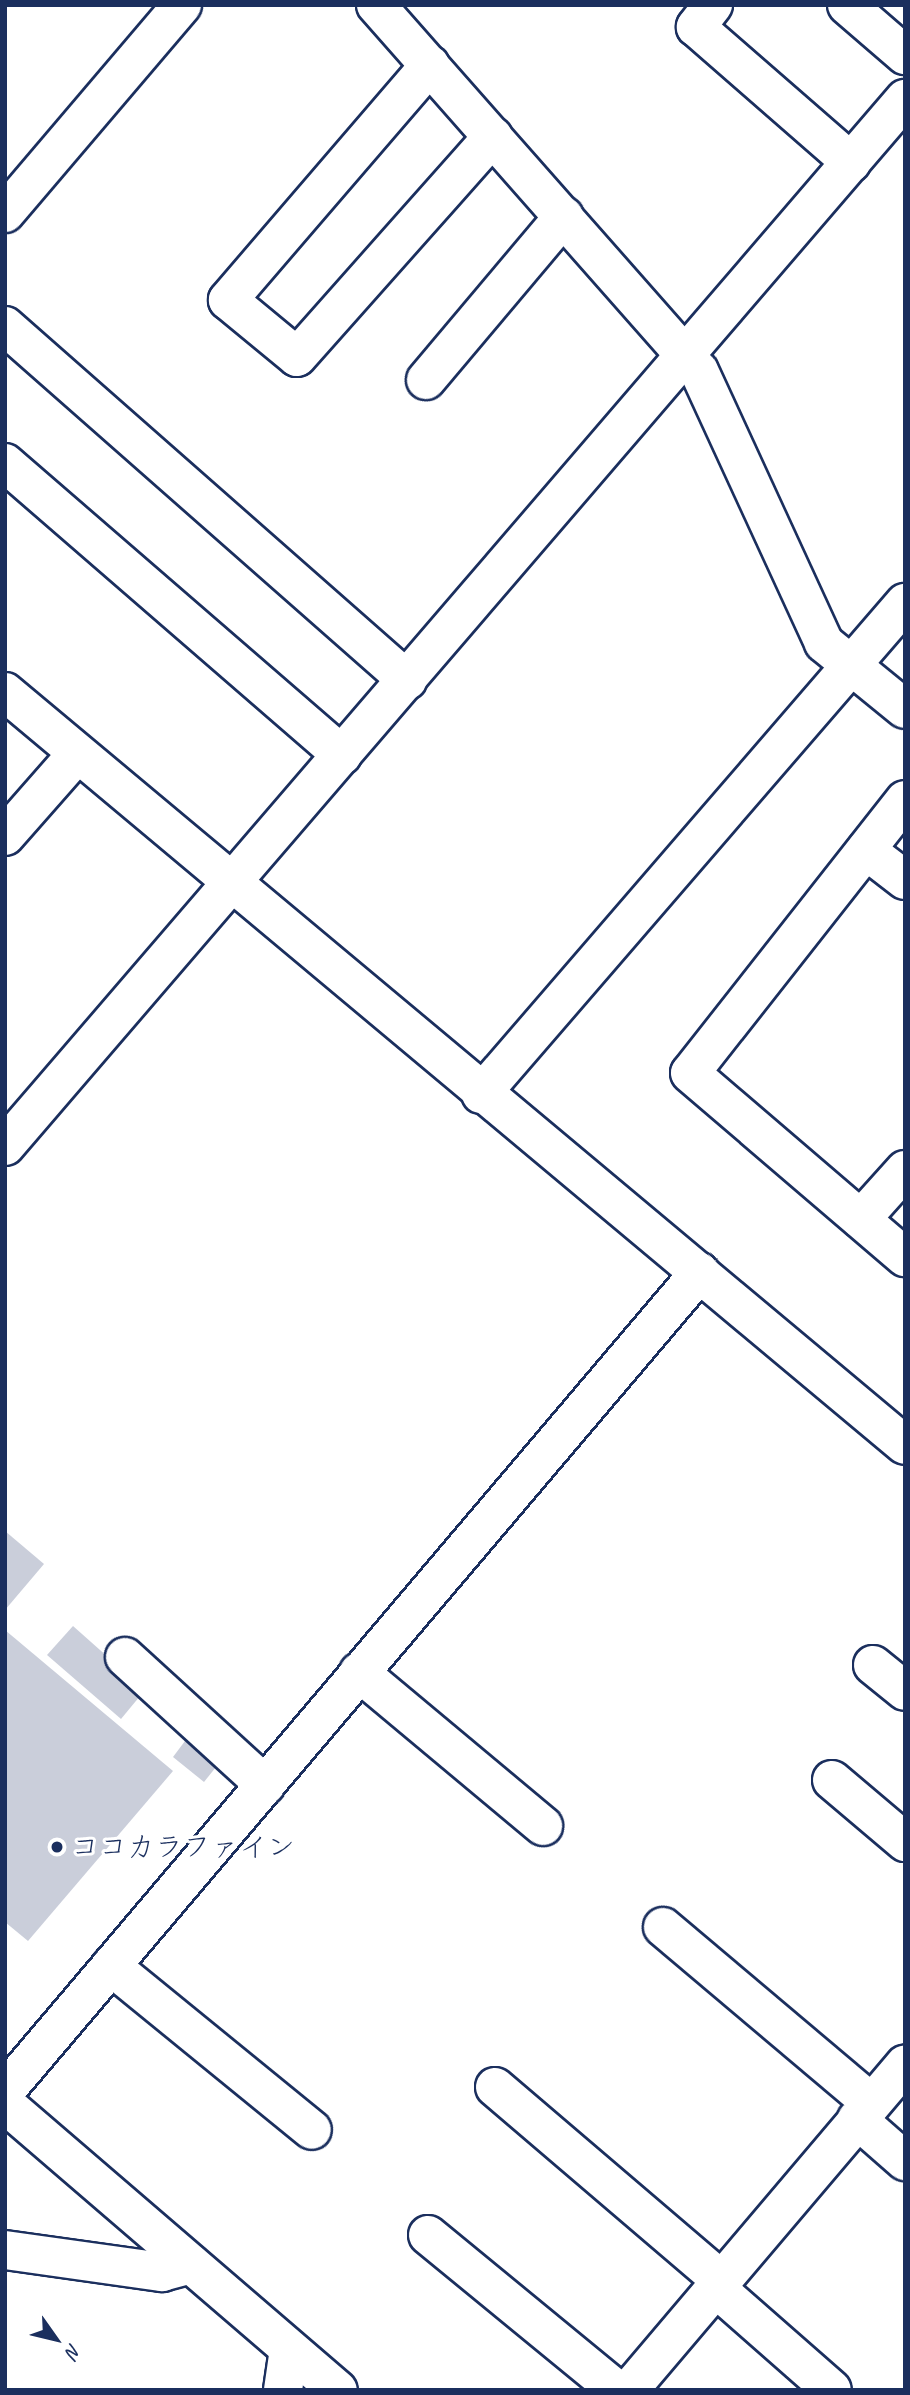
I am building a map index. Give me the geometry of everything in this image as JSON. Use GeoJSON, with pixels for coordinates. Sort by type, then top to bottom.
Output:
{"type":"FeatureCollection","features":[{"type":"Feature","properties":{"kind":"street"},"geometry":{"type":"LineString","coordinates":[[5,213],[183,5]]}},
{"type":"Feature","properties":{"kind":"street"},"geometry":{"type":"LineString","coordinates":[[376,5],[687,355],[824,643],[905,709]]}},
{"type":"Feature","properties":{"kind":"street"},"geometry":{"type":"LineString","coordinates":[[713,5],[696,27],[851,162]]}},
{"type":"Feature","properties":{"kind":"street"},"geometry":{"type":"LineString","coordinates":[[847,5],[905,55]]}},
{"type":"Feature","properties":{"kind":"street"},"geometry":{"type":"LineString","coordinates":[[430,65],[228,300],[297,357],[493,136]]}},
{"type":"Feature","properties":{"kind":"street"},"geometry":{"type":"LineString","coordinates":[[5,1146],[905,99]]}},
{"type":"Feature","properties":{"kind":"street"},"geometry":{"type":"LineString","coordinates":[[426,380],[564,216]]}},
{"type":"Feature","properties":{"kind":"street"},"geometry":{"type":"LineString","coordinates":[[5,326],[407,680]]}},
{"type":"Feature","properties":{"kind":"street"},"geometry":{"type":"LineString","coordinates":[[5,463],[342,755]]}},
{"type":"Feature","properties":{"kind":"street"},"geometry":{"type":"LineString","coordinates":[[481,1094],[905,603]]}},
{"type":"Feature","properties":{"kind":"street"},"geometry":{"type":"LineString","coordinates":[[5,692],[231,885],[905,1445]]}},
{"type":"Feature","properties":{"kind":"street"},"geometry":{"type":"LineString","coordinates":[[5,836],[77,754]]}},
{"type":"Feature","properties":{"kind":"street"},"geometry":{"type":"LineString","coordinates":[[905,800],[690,1073],[905,1256]]}},
{"type":"Feature","properties":{"kind":"street"},"geometry":{"type":"LineString","coordinates":[[866,849],[905,880]]}},
{"type":"Feature","properties":{"kind":"street"},"geometry":{"type":"LineString","coordinates":[[860,1219],[905,1170]]}},
{"type":"Feature","properties":{"kind":"street"},"geometry":{"type":"LineString","coordinates":[[5,2091],[700,1272]]}},
{"type":"Feature","properties":{"kind":"street"},"geometry":{"type":"LineString","coordinates":[[125,1657],[265,1785]]}},
{"type":"Feature","properties":{"kind":"street"},"geometry":{"type":"LineString","coordinates":[[873,1665],[905,1691]]}},
{"type":"Feature","properties":{"kind":"street"},"geometry":{"type":"LineString","coordinates":[[359,1672],[543,1826]]}},
{"type":"Feature","properties":{"kind":"street"},"geometry":{"type":"LineString","coordinates":[[832,1780],[905,1842]]}},
{"type":"Feature","properties":{"kind":"street"},"geometry":{"type":"LineString","coordinates":[[663,1927],[864,2111],[905,2161]]}},
{"type":"Feature","properties":{"kind":"street"},"geometry":{"type":"LineString","coordinates":[[111,1966],[312,2130]]}},
{"type":"Feature","properties":{"kind":"street"},"geometry":{"type":"LineString","coordinates":[[629,2390],[905,2064]]}},
{"type":"Feature","properties":{"kind":"street"},"geometry":{"type":"LineString","coordinates":[[495,2087],[719,2284],[832,2390]]}},
{"type":"Feature","properties":{"kind":"street"},"geometry":{"type":"LineString","coordinates":[[5,2105],[338,2390]]}},
{"type":"Feature","properties":{"kind":"street"},"geometry":{"type":"LineString","coordinates":[[428,2235],[617,2390]]}},
{"type":"Feature","properties":{"kind":"street"},"geometry":{"type":"LineString","coordinates":[[5,2250],[162,2272],[191,2264]]}},
{"type":"Feature","properties":{"kind":"street"},"geometry":{"type":"LineString","coordinates":[[283,2390],[289,2349]]}},
{"type":"Feature","properties":{"kind":"building"},"geometry":{"type":"Polygon","coordinates":[[[5,1531],[44,1564],[5,1610],[5,1531]]]}},
{"type":"Feature","properties":{"kind":"building"},"geometry":{"type":"Polygon","coordinates":[[[73,1626],[145,1690],[121,1719],[47,1655],[73,1626]]]}},
{"type":"Feature","properties":{"kind":"building","name":"ココカラファイン"},"geometry":{"type":"Polygon","coordinates":[[[5,1630],[173,1771],[28,1941],[5,1922],[5,1630]]]}},
{"type":"Feature","properties":{"kind":"building"},"geometry":{"type":"Polygon","coordinates":[[[194,1729],[224,1757],[204,1782],[173,1757],[194,1729]]]}},
{"type":"Feature","properties":{"kind":"place","name":"ココカラファイン"},"geometry":{"type":"Point","coordinates":[57,1847]}}]}
